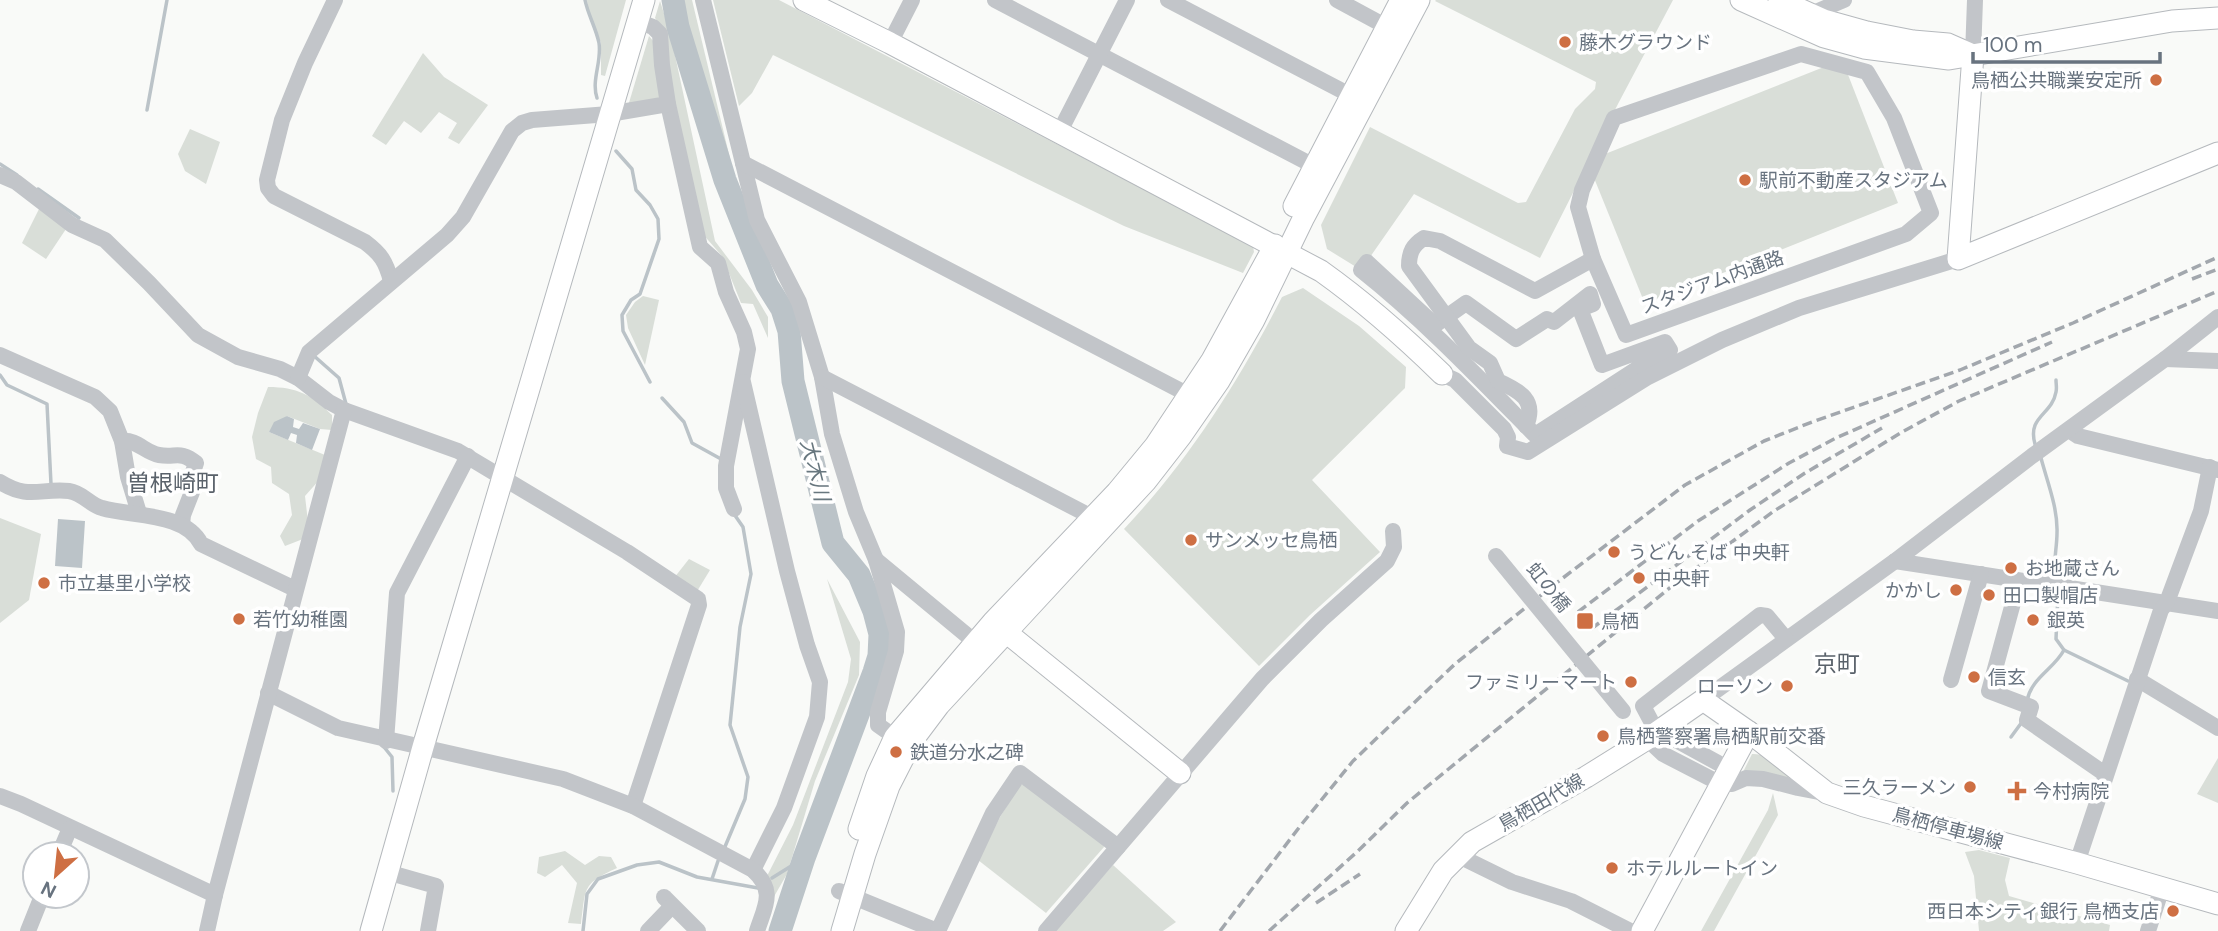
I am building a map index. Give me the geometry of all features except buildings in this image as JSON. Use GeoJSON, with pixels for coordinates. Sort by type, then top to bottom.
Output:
{"type":"FeatureCollection","features":[{"type":"Feature","properties":{"kind":"street"},"geometry":{"type":"LineString","coordinates":[[335,0],[282,120],[267,180],[268,188],[274,196],[365,242],[386,263],[391,281]]}},
{"type":"Feature","properties":{"kind":"street"},"geometry":{"type":"LineString","coordinates":[[371,931],[644,0]]}},
{"type":"Feature","properties":{"kind":"street"},"geometry":{"type":"LineString","coordinates":[[703,0],[757,220],[799,302],[822,377],[832,434],[856,512],[876,560],[897,632],[896,651],[878,712],[878,725],[895,737]]}},
{"type":"Feature","properties":{"kind":"street"},"geometry":{"type":"LineString","coordinates":[[804,0],[1321,271],[1365,302],[1442,374],[1455,380],[1504,429],[1508,437],[1507,446],[1528,452],[1648,377],[1722,340],[1799,308],[1958,259],[2218,152]]}},
{"type":"Feature","properties":{"kind":"street"},"geometry":{"type":"LineString","coordinates":[[890,43],[912,0]]}},
{"type":"Feature","properties":{"kind":"street"},"geometry":{"type":"LineString","coordinates":[[995,0],[1314,166]]}},
{"type":"Feature","properties":{"kind":"street"},"geometry":{"type":"LineString","coordinates":[[1059,133],[1127,0]]}},
{"type":"Feature","properties":{"kind":"street"},"geometry":{"type":"LineString","coordinates":[[1168,0],[1352,96]]}},
{"type":"Feature","properties":{"kind":"street"},"geometry":{"type":"LineString","coordinates":[[1337,0],[1387,27]]}},
{"type":"Feature","properties":{"kind":"street"},"geometry":{"type":"LineString","coordinates":[[842,931],[846,894],[877,776],[895,737],[975,642],[1000,627],[1146,481],[1181,436],[1231,361],[1254,320],[1314,166],[1401,0]]}},
{"type":"Feature","properties":{"kind":"street"},"geometry":{"type":"LineString","coordinates":[[827,931],[846,894],[889,786],[912,741],[1000,627],[1155,446],[1281,249],[1419,0]]}},
{"type":"Feature","properties":{"kind":"street"},"geometry":{"type":"LineString","coordinates":[[1741,0],[1824,37],[1864,48],[1949,59],[2172,21],[2218,18]]}},
{"type":"Feature","properties":{"kind":"street"},"geometry":{"type":"LineString","coordinates":[[1811,14],[1844,0]]}},
{"type":"Feature","properties":{"kind":"street"},"geometry":{"type":"LineString","coordinates":[[1958,259],[1975,0]]}},
{"type":"Feature","properties":{"kind":"street"},"geometry":{"type":"LineString","coordinates":[[1787,2],[1824,20],[1913,41],[1948,44],[1973,55]]}},
{"type":"Feature","properties":{"kind":"street"},"geometry":{"type":"LineString","coordinates":[[637,21],[653,27],[660,34],[668,104],[700,247],[718,263],[748,349],[726,466],[726,488],[734,509]]}},
{"type":"Feature","properties":{"kind":"street","name":"スタジアム内通路"},"geometry":{"type":"LineString","coordinates":[[1801,54],[1867,72],[1894,118],[1931,213],[1906,234],[1626,335],[1593,259],[1578,207],[1582,190],[1614,118],[1801,54]]}},
{"type":"Feature","properties":{"kind":"street"},"geometry":{"type":"LineString","coordinates":[[298,378],[309,352],[447,235],[463,217],[512,131],[522,123],[609,114],[668,104]]}},
{"type":"Feature","properties":{"kind":"street"},"geometry":{"type":"LineString","coordinates":[[743,163],[1189,395]]}},
{"type":"Feature","properties":{"kind":"street"},"geometry":{"type":"LineString","coordinates":[[0,175],[16,182],[72,225],[105,240],[198,335],[238,357],[280,369],[298,378],[344,410],[468,456],[627,552],[698,599],[699,605],[633,806]]}},
{"type":"Feature","properties":{"kind":"street"},"geometry":{"type":"LineString","coordinates":[[1526,426],[1530,418],[1530,406],[1525,398],[1519,390],[1498,381],[1490,363],[1469,348],[1409,266],[1414,244],[1424,238],[1440,241],[1535,291],[1593,259]]}},
{"type":"Feature","properties":{"kind":"street"},"geometry":{"type":"LineString","coordinates":[[1367,262],[1434,325],[1466,303],[1516,339],[1547,319],[1554,321],[1590,293],[1593,304],[1580,309],[1602,365],[1665,342],[1670,350],[1535,435],[1444,343],[1361,270],[1367,262]]}},
{"type":"Feature","properties":{"kind":"street"},"geometry":{"type":"LineString","coordinates":[[1703,700],[1895,562],[2218,317]]}},
{"type":"Feature","properties":{"kind":"street"},"geometry":{"type":"LineString","coordinates":[[1444,343],[1456,330]]}},
{"type":"Feature","properties":{"kind":"street"},"geometry":{"type":"LineString","coordinates":[[0,355],[95,397],[110,411],[122,441],[128,477],[139,513]]}},
{"type":"Feature","properties":{"kind":"street"},"geometry":{"type":"LineString","coordinates":[[2165,359],[2218,362]]}},
{"type":"Feature","properties":{"kind":"street"},"geometry":{"type":"LineString","coordinates":[[822,377],[1092,517]]}},
{"type":"Feature","properties":{"kind":"street"},"geometry":{"type":"LineString","coordinates":[[743,382],[787,571],[820,682],[817,716],[784,808],[753,870]]}},
{"type":"Feature","properties":{"kind":"street"},"geometry":{"type":"LineString","coordinates":[[208,931],[215,895],[344,410]]}},
{"type":"Feature","properties":{"kind":"street"},"geometry":{"type":"LineString","coordinates":[[2069,430],[2078,436],[2214,468],[2201,511],[2161,610],[2137,679],[2077,863]]}},
{"type":"Feature","properties":{"kind":"street"},"geometry":{"type":"LineString","coordinates":[[122,441],[128,440],[157,455],[185,454],[196,463],[191,478],[192,492],[182,525]]}},
{"type":"Feature","properties":{"kind":"street"},"geometry":{"type":"LineString","coordinates":[[386,741],[397,593],[468,456]]}},
{"type":"Feature","properties":{"kind":"street"},"geometry":{"type":"LineString","coordinates":[[0,482],[13,490],[28,493],[68,491],[81,495],[100,508],[139,513],[182,525],[198,537],[201,544],[295,589]]}},
{"type":"Feature","properties":{"kind":"street"},"geometry":{"type":"LineString","coordinates":[[1046,931],[1262,679],[1321,620],[1387,561],[1394,547],[1393,531]]}},
{"type":"Feature","properties":{"kind":"street","name":"虹の橋"},"geometry":{"type":"LineString","coordinates":[[1496,556],[1623,711]]}},
{"type":"Feature","properties":{"kind":"street"},"geometry":{"type":"LineString","coordinates":[[876,560],[975,642]]}},
{"type":"Feature","properties":{"kind":"street"},"geometry":{"type":"LineString","coordinates":[[1895,562],[2218,611]]}},
{"type":"Feature","properties":{"kind":"street"},"geometry":{"type":"LineString","coordinates":[[1951,680],[1981,575]]}},
{"type":"Feature","properties":{"kind":"street"},"geometry":{"type":"LineString","coordinates":[[2019,581],[1989,691],[2027,706],[2027,720],[2105,774]]}},
{"type":"Feature","properties":{"kind":"street"},"geometry":{"type":"LineString","coordinates":[[1786,639],[1767,616],[1760,615],[1643,706],[1663,754],[1725,776],[1732,784],[1746,778],[1762,779],[1827,793]]}},
{"type":"Feature","properties":{"kind":"street"},"geometry":{"type":"LineString","coordinates":[[1000,627],[1180,773]]}},
{"type":"Feature","properties":{"kind":"street"},"geometry":{"type":"LineString","coordinates":[[2137,679],[2218,728]]}},
{"type":"Feature","properties":{"kind":"street"},"geometry":{"type":"LineString","coordinates":[[268,693],[338,729],[563,779],[633,806],[753,870],[761,877],[767,887],[767,900],[757,931]]}},
{"type":"Feature","properties":{"kind":"street","name":"鳥栖停車場線"},"geometry":{"type":"LineString","coordinates":[[1703,700],[1827,793],[1864,806],[2218,904]]}},
{"type":"Feature","properties":{"kind":"street","name":"鳥栖田代線"},"geometry":{"type":"LineString","coordinates":[[1406,931],[1443,871],[1472,842],[1586,777],[1703,700]]}},
{"type":"Feature","properties":{"kind":"street"},"geometry":{"type":"LineString","coordinates":[[1642,931],[1749,732]]}},
{"type":"Feature","properties":{"kind":"street"},"geometry":{"type":"LineString","coordinates":[[846,894],[937,931],[993,813],[1020,772],[1118,846]]}},
{"type":"Feature","properties":{"kind":"street"},"geometry":{"type":"LineString","coordinates":[[0,796],[215,895]]}},
{"type":"Feature","properties":{"kind":"street"},"geometry":{"type":"LineString","coordinates":[[65,840],[70,828]]}},
{"type":"Feature","properties":{"kind":"street"},"geometry":{"type":"LineString","coordinates":[[1459,856],[1512,882],[1571,901],[1630,931]]}},
{"type":"Feature","properties":{"kind":"street"},"geometry":{"type":"LineString","coordinates":[[387,872],[436,886],[428,931]]}},
{"type":"Feature","properties":{"kind":"street"},"geometry":{"type":"LineString","coordinates":[[2148,931],[2162,888]]}},
{"type":"Feature","properties":{"kind":"street"},"geometry":{"type":"LineString","coordinates":[[648,931],[668,901],[698,931]]}},
{"type":"Feature","properties":{"kind":"street"},"geometry":{"type":"LineString","coordinates":[[28,931],[36,910]]}},
{"type":"Feature","properties":{"kind":"shaded area"},"geometry":{"type":"Polygon","coordinates":[[[587,0],[626,0],[605,76],[601,75],[601,43],[588,11],[587,0]]]}},
{"type":"Feature","properties":{"kind":"shaded area"},"geometry":{"type":"Polygon","coordinates":[[[684,0],[692,0],[733,171],[686,17],[684,0]]]}},
{"type":"Feature","properties":{"kind":"shaded area"},"geometry":{"type":"Polygon","coordinates":[[[713,0],[779,0],[1253,246],[1254,252],[1243,273],[1124,226],[773,55],[752,93],[739,106],[713,0]]]}},
{"type":"Feature","properties":{"kind":"shaded area"},"geometry":{"type":"Polygon","coordinates":[[[1436,0],[1673,0],[1540,258],[1414,194],[1361,270],[1327,249],[1321,225],[1370,127],[1518,203],[1526,202],[1575,109],[1595,89],[1596,82],[1436,0]]]}},
{"type":"Feature","properties":{"kind":"shaded area"},"geometry":{"type":"Polygon","coordinates":[[[660,1],[670,32],[715,241],[752,290],[768,317],[768,338],[753,304],[741,303],[722,256],[701,232],[667,67],[664,30],[655,18],[660,1]]]}},
{"type":"Feature","properties":{"kind":"shaded area"},"geometry":{"type":"Polygon","coordinates":[[[649,36],[654,42],[663,99],[628,106],[649,36]]]}},
{"type":"Feature","properties":{"kind":"shaded area"},"geometry":{"type":"Polygon","coordinates":[[[423,53],[444,77],[488,105],[459,144],[448,138],[457,123],[439,112],[421,133],[404,121],[386,145],[372,136],[423,53]]]}},
{"type":"Feature","properties":{"kind":"shaded area"},"geometry":{"type":"Polygon","coordinates":[[[1834,63],[1845,67],[1898,203],[1645,304],[1592,173],[1600,156],[1834,63]]]}},
{"type":"Feature","properties":{"kind":"shaded area"},"geometry":{"type":"Polygon","coordinates":[[[190,129],[220,142],[206,184],[185,171],[178,154],[190,129]]]}},
{"type":"Feature","properties":{"kind":"shaded area"},"geometry":{"type":"Polygon","coordinates":[[[41,205],[68,226],[46,259],[22,243],[41,205]]]}},
{"type":"Feature","properties":{"kind":"shaded area"},"geometry":{"type":"Polygon","coordinates":[[[1303,288],[1359,326],[1406,367],[1405,388],[1312,480],[1380,552],[1310,615],[1259,666],[1124,529],[1148,503],[1211,419],[1282,297],[1303,288]]]}},
{"type":"Feature","properties":{"kind":"shaded area"},"geometry":{"type":"Polygon","coordinates":[[[643,296],[659,300],[645,365],[628,328],[626,315],[643,296]]]}},
{"type":"Feature","properties":{"kind":"shaded area"},"geometry":{"type":"Polygon","coordinates":[[[268,387],[303,394],[318,402],[332,415],[332,430],[320,429],[287,416],[269,432],[325,455],[321,478],[305,496],[308,522],[303,539],[285,546],[280,536],[292,515],[289,494],[272,483],[271,467],[256,459],[252,437],[268,387]]]}},
{"type":"Feature","properties":{"kind":"shaded area"},"geometry":{"type":"Polygon","coordinates":[[[287,416],[294,419],[293,427],[299,429],[303,423],[320,429],[312,450],[296,443],[297,435],[291,433],[288,440],[269,432],[274,422],[287,416]]]}},
{"type":"Feature","properties":{"kind":"shaded area"},"geometry":{"type":"Polygon","coordinates":[[[0,518],[41,534],[29,600],[0,623],[0,518]]]}},
{"type":"Feature","properties":{"kind":"shaded area"},"geometry":{"type":"Polygon","coordinates":[[[58,519],[85,521],[82,568],[55,566],[58,519]]]}},
{"type":"Feature","properties":{"kind":"shaded area"},"geometry":{"type":"Polygon","coordinates":[[[689,559],[710,570],[696,593],[674,578],[689,559]]]}},
{"type":"Feature","properties":{"kind":"shaded area"},"geometry":{"type":"Polygon","coordinates":[[[827,579],[860,642],[859,675],[815,781],[787,874],[772,900],[767,876],[793,825],[848,682],[851,659],[827,579]]]}},
{"type":"Feature","properties":{"kind":"shaded area"},"geometry":{"type":"Polygon","coordinates":[[[1752,754],[1770,759],[1796,779],[1742,774],[1752,754]]]}},
{"type":"Feature","properties":{"kind":"shaded area"},"geometry":{"type":"Polygon","coordinates":[[[2218,758],[2218,803],[2197,794],[2218,758]]]}},
{"type":"Feature","properties":{"kind":"shaded area"},"geometry":{"type":"Polygon","coordinates":[[[1027,784],[1103,843],[1104,847],[1046,913],[978,860],[1020,785],[1027,784]]]}},
{"type":"Feature","properties":{"kind":"shaded area"},"geometry":{"type":"Polygon","coordinates":[[[1773,793],[1778,815],[1714,931],[1701,931],[1768,810],[1773,793]]]}},
{"type":"Feature","properties":{"kind":"shaded area"},"geometry":{"type":"Polygon","coordinates":[[[1979,850],[2010,858],[2005,880],[2009,896],[2110,925],[2109,931],[1979,931],[1974,876],[1965,852],[1979,850]]]}},
{"type":"Feature","properties":{"kind":"shaded area"},"geometry":{"type":"Polygon","coordinates":[[[565,851],[585,865],[599,856],[611,857],[617,868],[597,878],[588,888],[581,924],[568,923],[577,883],[562,865],[545,877],[537,873],[539,857],[565,851]]]}},
{"type":"Feature","properties":{"kind":"shaded area"},"geometry":{"type":"Polygon","coordinates":[[[1113,865],[1176,922],[1163,931],[1054,931],[1113,865]]]}},
{"type":"Feature","properties":{"kind":"waterway"},"geometry":{"type":"LineString","coordinates":[[147,110],[167,0]]}},
{"type":"Feature","properties":{"kind":"waterway"},"geometry":{"type":"LineString","coordinates":[[585,0],[599,43],[595,84],[597,98]]}},
{"type":"Feature","properties":{"kind":"waterway","name":"大木川"},"geometry":{"type":"LineString","coordinates":[[673,0],[678,27],[725,180],[767,285],[782,309],[789,331],[793,381],[833,543],[859,575],[880,634],[879,656],[874,672],[804,858],[780,931]]}},
{"type":"Feature","properties":{"kind":"waterway"},"geometry":{"type":"LineString","coordinates":[[616,151],[632,169],[636,190],[658,219],[659,239],[640,294],[631,300],[622,315],[623,331],[650,382]]}},
{"type":"Feature","properties":{"kind":"waterway"},"geometry":{"type":"LineString","coordinates":[[0,164],[17,175]]}},
{"type":"Feature","properties":{"kind":"waterway"},"geometry":{"type":"LineString","coordinates":[[38,189],[79,218]]}},
{"type":"Feature","properties":{"kind":"waterway"},"geometry":{"type":"LineString","coordinates":[[313,355],[339,378],[346,404]]}},
{"type":"Feature","properties":{"kind":"waterway"},"geometry":{"type":"LineString","coordinates":[[0,375],[7,385],[47,404],[51,484]]}},
{"type":"Feature","properties":{"kind":"waterway"},"geometry":{"type":"LineString","coordinates":[[2035,444],[2034,427],[2054,400],[2056,380]]}},
{"type":"Feature","properties":{"kind":"waterway"},"geometry":{"type":"LineString","coordinates":[[662,398],[684,422],[692,443],[721,459]]}},
{"type":"Feature","properties":{"kind":"waterway"},"geometry":{"type":"LineString","coordinates":[[2041,458],[2056,514],[2056,582]]}},
{"type":"Feature","properties":{"kind":"waterway"},"geometry":{"type":"LineString","coordinates":[[724,849],[745,799],[748,777],[730,725],[740,627],[751,574],[743,527],[734,514]]}},
{"type":"Feature","properties":{"kind":"waterway"},"geometry":{"type":"LineString","coordinates":[[2058,593],[2056,639],[2064,650],[2128,681]]}},
{"type":"Feature","properties":{"kind":"waterway"},"geometry":{"type":"LineString","coordinates":[[2027,701],[2033,686],[2064,650]]}},
{"type":"Feature","properties":{"kind":"waterway"},"geometry":{"type":"LineString","coordinates":[[2011,737],[2022,722]]}},
{"type":"Feature","properties":{"kind":"waterway"},"geometry":{"type":"LineString","coordinates":[[384,747],[392,757],[393,791]]}},
{"type":"Feature","properties":{"kind":"waterway"},"geometry":{"type":"LineString","coordinates":[[772,878],[804,858]]}},
{"type":"Feature","properties":{"kind":"waterway"},"geometry":{"type":"LineString","coordinates":[[712,879],[718,861]]}},
{"type":"Feature","properties":{"kind":"waterway"},"geometry":{"type":"LineString","coordinates":[[583,931],[587,894],[598,879],[637,865],[659,862],[697,877],[758,888]]}},
{"type":"Feature","properties":{"kind":"railway"},"geometry":{"type":"LineString","coordinates":[[1220,931],[1353,761],[1378,737],[1455,664],[1685,485],[1764,441],[1960,370],[2073,323],[2218,257]]}},
{"type":"Feature","properties":{"kind":"railway"},"geometry":{"type":"LineString","coordinates":[[2192,279],[2218,269]]}},
{"type":"Feature","properties":{"kind":"railway"},"geometry":{"type":"LineString","coordinates":[[1269,931],[1407,803],[1677,582],[1774,511],[1902,432],[1959,401],[2218,291]]}},
{"type":"Feature","properties":{"kind":"railway"},"geometry":{"type":"LineString","coordinates":[[1578,612],[1698,521],[1789,463],[1836,438],[2052,342]]}},
{"type":"Feature","properties":{"kind":"railway"},"geometry":{"type":"LineString","coordinates":[[1591,629],[1750,510],[1805,473],[1882,428]]}},
{"type":"Feature","properties":{"kind":"railway"},"geometry":{"type":"LineString","coordinates":[[1316,903],[1360,874]]}},
{"type":"Feature","properties":{"kind":"place","name":"藤木グラウンド"},"geometry":{"type":"Point","coordinates":[1565,42]}},
{"type":"Feature","properties":{"kind":"place","name":"鳥栖公共職業安定所"},"geometry":{"type":"Point","coordinates":[2156,80]}},
{"type":"Feature","properties":{"kind":"place","name":"駅前不動産スタジアム"},"geometry":{"type":"Point","coordinates":[1745,180]}},
{"type":"Feature","properties":{"kind":"place","name":"サンメッセ鳥栖"},"geometry":{"type":"Point","coordinates":[1191,540]}},
{"type":"Feature","properties":{"kind":"place","name":"うどん そば 中央軒"},"geometry":{"type":"Point","coordinates":[1614,552]}},
{"type":"Feature","properties":{"kind":"place","name":"お地蔵さん"},"geometry":{"type":"Point","coordinates":[2011,568]}},
{"type":"Feature","properties":{"kind":"place","name":"中央軒"},"geometry":{"type":"Point","coordinates":[1639,578]}},
{"type":"Feature","properties":{"kind":"place","name":"市立基里小学校"},"geometry":{"type":"Point","coordinates":[44,583]}},
{"type":"Feature","properties":{"kind":"place","name":"かかし"},"geometry":{"type":"Point","coordinates":[1956,590]}},
{"type":"Feature","properties":{"kind":"place","name":"田口製帽店"},"geometry":{"type":"Point","coordinates":[1989,595]}},
{"type":"Feature","properties":{"kind":"place","name":"若竹幼稚園"},"geometry":{"type":"Point","coordinates":[239,619]}},
{"type":"Feature","properties":{"kind":"place","name":"銀英"},"geometry":{"type":"Point","coordinates":[2033,620]}},
{"type":"Feature","properties":{"kind":"place","name":"鳥栖"},"geometry":{"type":"Point","coordinates":[1585,621]}},
{"type":"Feature","properties":{"kind":"place","name":"信玄"},"geometry":{"type":"Point","coordinates":[1974,677]}},
{"type":"Feature","properties":{"kind":"place","name":"ファミリーマート"},"geometry":{"type":"Point","coordinates":[1631,682]}},
{"type":"Feature","properties":{"kind":"place","name":"ローソン"},"geometry":{"type":"Point","coordinates":[1787,686]}},
{"type":"Feature","properties":{"kind":"place","name":"鳥栖警察署鳥栖駅前交番"},"geometry":{"type":"Point","coordinates":[1603,736]}},
{"type":"Feature","properties":{"kind":"place","name":"鉄道分水之碑"},"geometry":{"type":"Point","coordinates":[896,752]}},
{"type":"Feature","properties":{"kind":"place","name":"三久ラーメン"},"geometry":{"type":"Point","coordinates":[1970,787]}},
{"type":"Feature","properties":{"kind":"place","name":"今村病院"},"geometry":{"type":"Point","coordinates":[2017,791]}},
{"type":"Feature","properties":{"kind":"place","name":"ホテルルートイン"},"geometry":{"type":"Point","coordinates":[1612,868]}},
{"type":"Feature","properties":{"kind":"place","name":"西日本シティ銀行 鳥栖支店"},"geometry":{"type":"Point","coordinates":[2173,911]}},
{"type":"Feature","properties":{"kind":"district","name":"曽根崎町"},"geometry":{"type":"Point","coordinates":[173,483]}},
{"type":"Feature","properties":{"kind":"district","name":"京町"},"geometry":{"type":"Point","coordinates":[1837,664]}}]}
